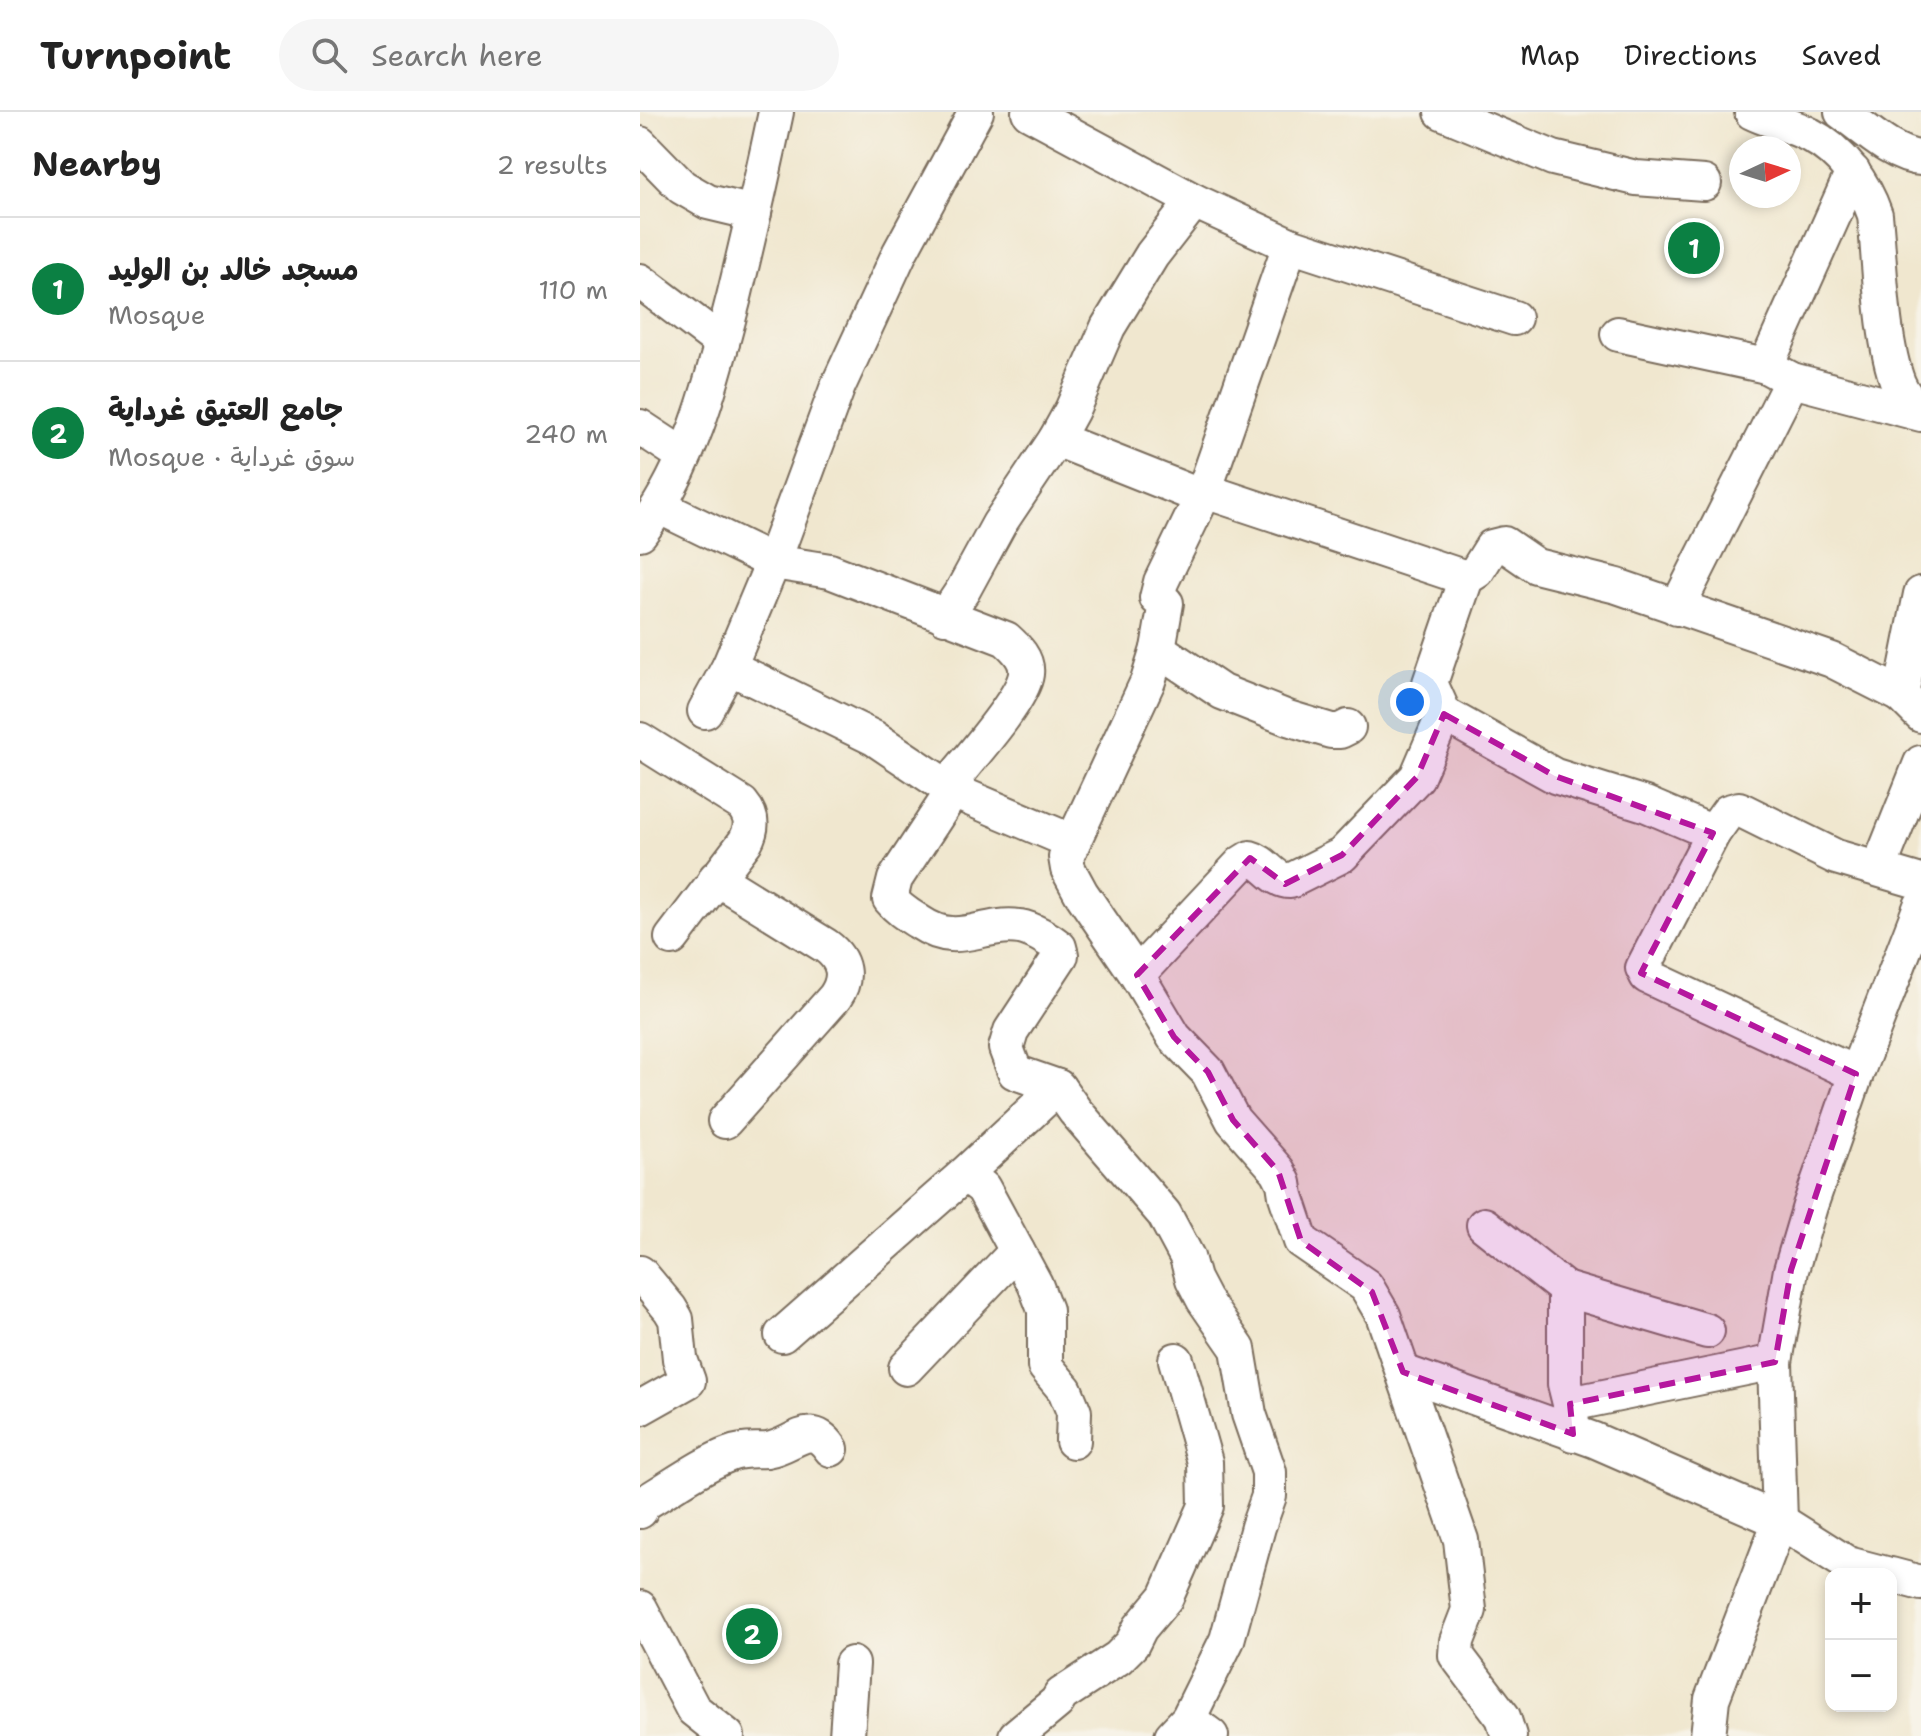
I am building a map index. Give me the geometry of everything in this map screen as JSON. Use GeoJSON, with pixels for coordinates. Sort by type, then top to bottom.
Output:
{"type":"FeatureCollection","features":[{"type":"Feature","properties":{"kind":"street"},"geometry":{"type":"LineString","coordinates":[[776,112],[722,343],[703,408],[684,456],[650,520],[773,562],[830,571],[1006,639],[1018,649],[1027,672],[1021,691],[951,788],[895,879],[890,899],[899,910],[933,932],[968,934],[991,927],[1023,927],[1059,947],[1061,955],[1011,1031],[1006,1048],[1015,1072],[1058,1087],[1164,1214],[1187,1257],[1193,1279],[1238,1349],[1249,1414],[1269,1472],[1269,1496],[1227,1640],[1190,1730]]}},
{"type":"Feature","properties":{"kind":"street"},"geometry":{"type":"LineString","coordinates":[[705,711],[729,667],[773,562],[838,386],[900,252],[976,112]]}},
{"type":"Feature","properties":{"kind":"street"},"geometry":{"type":"LineString","coordinates":[[1029,112],[1194,201],[1290,245],[1514,318]]}},
{"type":"Feature","properties":{"kind":"street"},"geometry":{"type":"LineString","coordinates":[[1442,112],[1553,158],[1636,178],[1704,183]]}},
{"type":"Feature","properties":{"kind":"street"},"geometry":{"type":"LineString","coordinates":[[1752,112],[1811,135],[1853,172],[1868,192],[1875,215],[1891,360],[1899,385],[1921,413]]}},
{"type":"Feature","properties":{"kind":"street"},"geometry":{"type":"LineString","coordinates":[[1842,112],[1886,144],[1912,157],[1921,158]]}},
{"type":"Feature","properties":{"kind":"street"},"geometry":{"type":"LineString","coordinates":[[640,144],[682,187],[708,202],[754,213]]}},
{"type":"Feature","properties":{"kind":"street"},"geometry":{"type":"LineString","coordinates":[[1677,608],[1779,373],[1853,172]]}},
{"type":"Feature","properties":{"kind":"street"},"geometry":{"type":"LineString","coordinates":[[945,617],[999,524],[1056,439],[1108,327],[1152,255],[1194,201]]}},
{"type":"Feature","properties":{"kind":"street"},"geometry":{"type":"LineString","coordinates":[[1290,245],[1202,494],[1161,582],[1157,598],[1166,603],[1158,649],[1135,711],[1066,857],[1068,869],[1174,1037],[1208,1072],[1233,1120],[1278,1171],[1301,1241],[1372,1292],[1461,1540],[1469,1610],[1457,1641],[1456,1655],[1503,1717],[1509,1736]]}},
{"type":"Feature","properties":{"kind":"street"},"geometry":{"type":"LineString","coordinates":[[640,281],[722,343]]}},
{"type":"Feature","properties":{"kind":"street"},"geometry":{"type":"LineString","coordinates":[[1618,334],[1779,373],[1921,413]]}},
{"type":"Feature","properties":{"kind":"street"},"geometry":{"type":"LineString","coordinates":[[640,427],[684,456]]}},
{"type":"Feature","properties":{"kind":"street"},"geometry":{"type":"LineString","coordinates":[[1056,439],[1202,494],[1466,578]]}},
{"type":"Feature","properties":{"kind":"street"},"geometry":{"type":"LineString","coordinates":[[1713,833],[1645,804],[1555,776],[1444,714],[1430,683],[1466,578],[1477,571],[1492,547],[1504,544],[1536,566],[1617,586],[1845,665],[1911,705],[1921,594]]}},
{"type":"Feature","properties":{"kind":"street"},"geometry":{"type":"LineString","coordinates":[[1158,649],[1222,692],[1331,731],[1348,727]]}},
{"type":"Feature","properties":{"kind":"street"},"geometry":{"type":"LineString","coordinates":[[729,667],[874,738],[951,788],[1073,842]]}},
{"type":"Feature","properties":{"kind":"street"},"geometry":{"type":"LineString","coordinates":[[1137,975],[1250,858],[1258,860],[1281,881],[1290,881],[1342,855],[1417,777],[1444,714]]}},
{"type":"Feature","properties":{"kind":"street"},"geometry":{"type":"LineString","coordinates":[[640,740],[735,799],[751,818],[750,835],[672,938]]}},
{"type":"Feature","properties":{"kind":"street"},"geometry":{"type":"LineString","coordinates":[[1879,868],[1921,763]]}},
{"type":"Feature","properties":{"kind":"street"},"geometry":{"type":"LineString","coordinates":[[1856,1074],[1647,976],[1643,968],[1713,833],[1728,812],[1739,809],[1836,857],[1921,882]]}},
{"type":"Feature","properties":{"kind":"street"},"geometry":{"type":"LineString","coordinates":[[716,878],[834,952],[843,969],[844,980],[835,997],[725,1121]]}},
{"type":"Feature","properties":{"kind":"street"},"geometry":{"type":"LineString","coordinates":[[1708,1736],[1712,1699],[1780,1521],[1775,1362],[1791,1270],[1856,1074],[1921,906]]}},
{"type":"Feature","properties":{"kind":"street"},"geometry":{"type":"LineString","coordinates":[[782,1335],[965,1174],[1058,1087]]}},
{"type":"Feature","properties":{"kind":"street"},"geometry":{"type":"LineString","coordinates":[[965,1174],[983,1188],[1035,1284],[1045,1310],[1045,1366],[1065,1390],[1074,1412],[1073,1441]]}},
{"type":"Feature","properties":{"kind":"street"},"geometry":{"type":"LineString","coordinates":[[1484,1225],[1565,1289],[1707,1331]]}},
{"type":"Feature","properties":{"kind":"street"},"geometry":{"type":"LineString","coordinates":[[906,1368],[1017,1251]]}},
{"type":"Feature","properties":{"kind":"street"},"geometry":{"type":"LineString","coordinates":[[640,1273],[676,1319],[680,1359],[688,1381],[640,1408]]}},
{"type":"Feature","properties":{"kind":"street"},"geometry":{"type":"LineString","coordinates":[[1565,1289],[1565,1384],[1572,1419]]}},
{"type":"Feature","properties":{"kind":"street"},"geometry":{"type":"LineString","coordinates":[[1016,1736],[1057,1702],[1061,1695],[1118,1658],[1132,1644],[1140,1628],[1166,1597],[1206,1506],[1205,1462],[1176,1360]]}},
{"type":"Feature","properties":{"kind":"street"},"geometry":{"type":"LineString","coordinates":[[1572,1419],[1775,1362]]}},
{"type":"Feature","properties":{"kind":"street"},"geometry":{"type":"LineString","coordinates":[[1403,1372],[1572,1419],[1594,1440],[1780,1521],[1848,1564],[1863,1568]]}},
{"type":"Feature","properties":{"kind":"street"},"geometry":{"type":"LineString","coordinates":[[640,1511],[644,1503],[729,1454],[750,1449],[766,1450],[809,1433],[824,1438],[831,1449]]}},
{"type":"Feature","properties":{"kind":"street"},"geometry":{"type":"LineString","coordinates":[[1897,1577],[1921,1583]]}},
{"type":"Feature","properties":{"kind":"street"},"geometry":{"type":"LineString","coordinates":[[640,1608],[693,1709],[727,1736]]}},
{"type":"Feature","properties":{"kind":"street"},"geometry":{"type":"LineString","coordinates":[[847,1736],[852,1664]]}},
{"type":"Feature","properties":{"kind":"highlighted area"},"geometry":{"type":"Polygon","coordinates":[[[1444,714],[1555,776],[1713,833],[1641,973],[1856,1074],[1791,1270],[1775,1362],[1570,1404],[1573,1434],[1403,1372],[1372,1292],[1301,1241],[1278,1171],[1233,1120],[1208,1072],[1174,1037],[1137,975],[1250,858],[1285,884],[1342,855],[1417,777],[1444,714]]]}},
{"type":"Feature","properties":{"kind":"place","name":"مسجد خالد بن الوليد"},"geometry":{"type":"Point","coordinates":[1694,248]}},
{"type":"Feature","properties":{"kind":"place","name":"جامع العتيق غرداية"},"geometry":{"type":"Point","coordinates":[752,1634]}}]}
